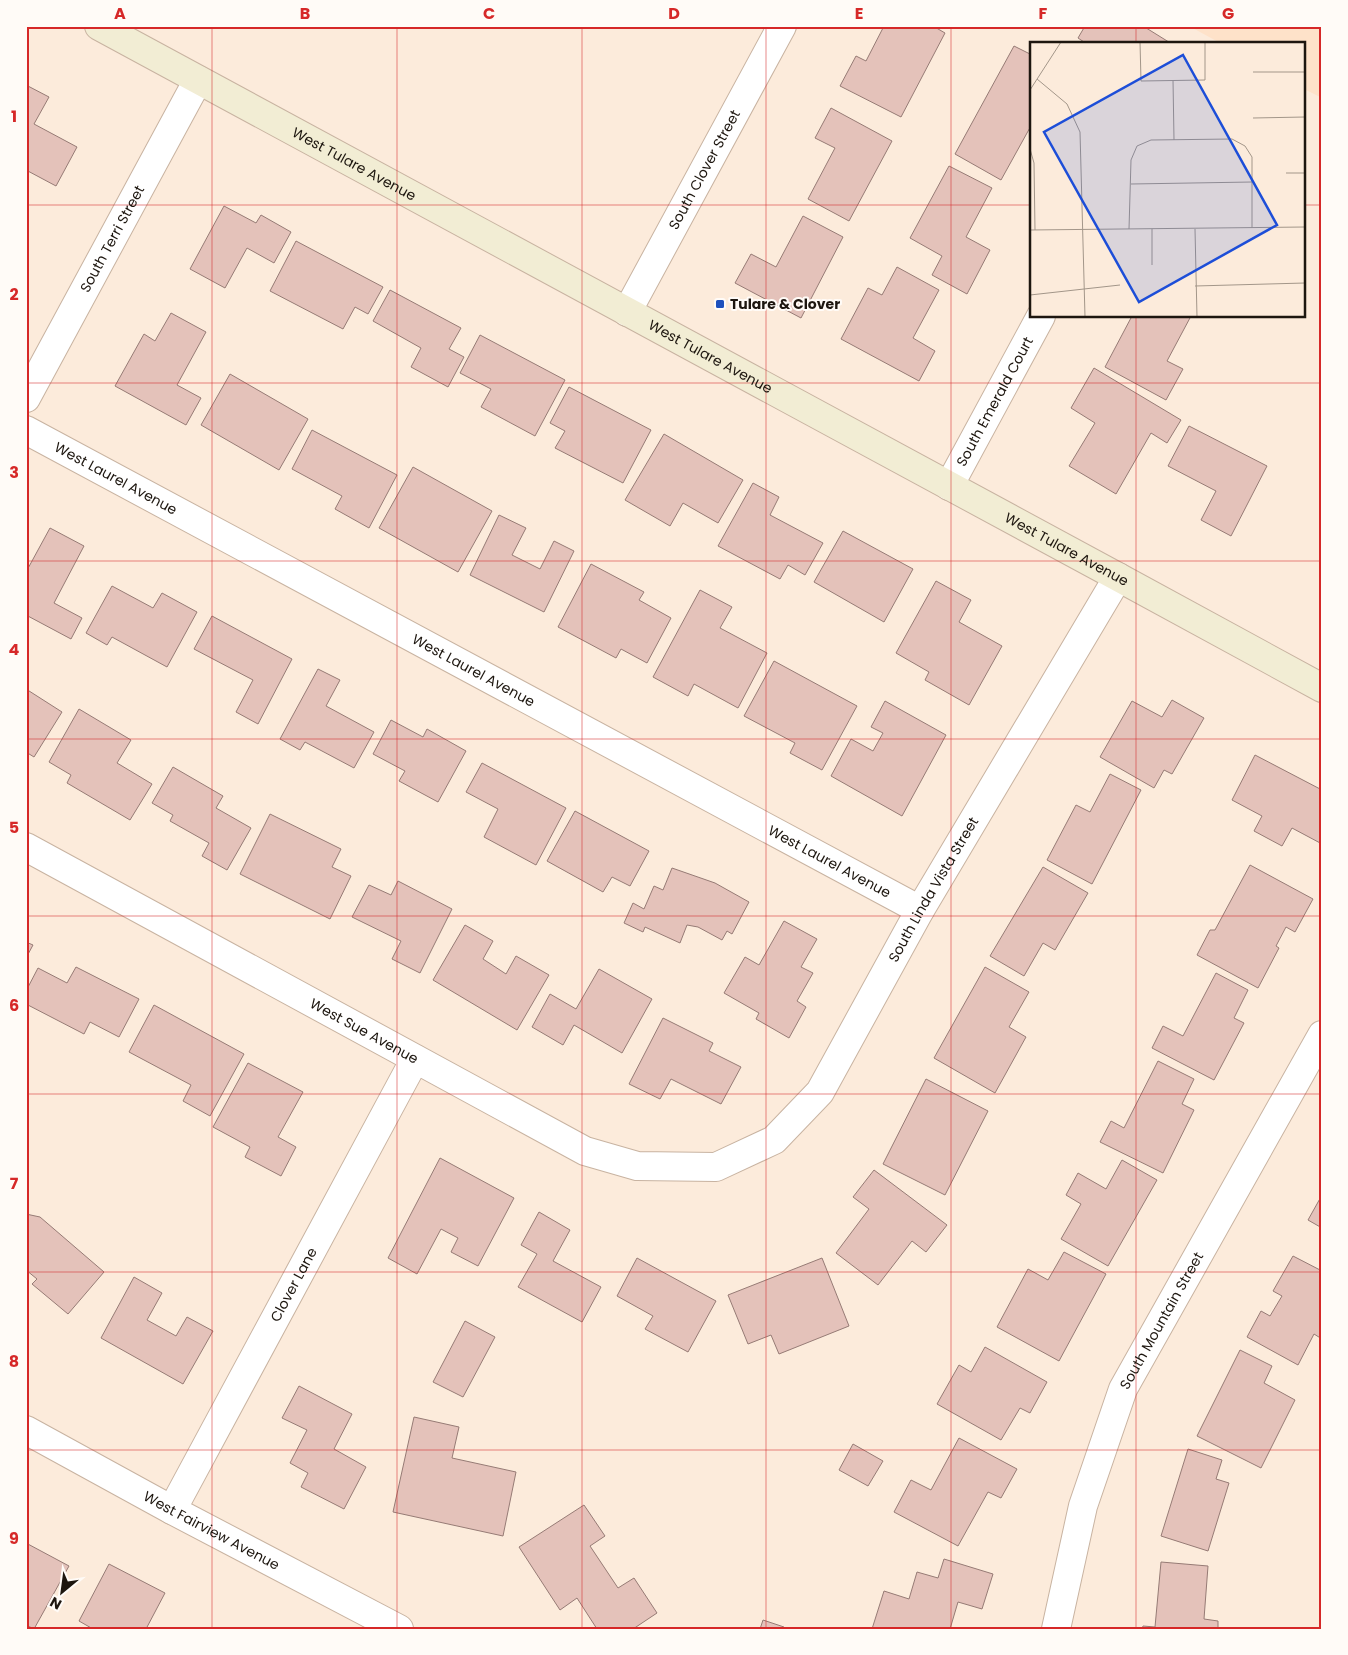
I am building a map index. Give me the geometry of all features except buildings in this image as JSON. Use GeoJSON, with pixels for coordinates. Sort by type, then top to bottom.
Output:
{"type":"FeatureCollection","features":[{"type":"Feature","properties":{"kind":"street","name":"West Tulare Avenue"},"geometry":{"type":"LineString","coordinates":[[99,26],[1322,688]]}},
{"type":"Feature","properties":{"kind":"street","name":"South Clover Street"},"geometry":{"type":"LineString","coordinates":[[627,312],[782,26]]}},
{"type":"Feature","properties":{"kind":"street","name":"South Terri Street"},"geometry":{"type":"LineString","coordinates":[[26,398],[198,80]]}},
{"type":"Feature","properties":{"kind":"street","name":"South Emerald Court"},"geometry":{"type":"LineString","coordinates":[[949,486],[1040,318]]}},
{"type":"Feature","properties":{"kind":"street","name":"West Laurel Avenue"},"geometry":{"type":"LineString","coordinates":[[26,430],[920,910]]}},
{"type":"Feature","properties":{"kind":"street","name":"South Linda Vista Street"},"geometry":{"type":"LineString","coordinates":[[716,1166],[774,1140],[820,1092],[920,910],[1118,576]]}},
{"type":"Feature","properties":{"kind":"street","name":"West Sue Avenue"},"geometry":{"type":"LineString","coordinates":[[26,847],[585,1151],[637,1166],[716,1166]]}},
{"type":"Feature","properties":{"kind":"street","name":"South Mountain Street"},"geometry":{"type":"LineString","coordinates":[[1056,1629],[1083,1506],[1123,1389],[1322,1036]]}},
{"type":"Feature","properties":{"kind":"street","name":"Clover Lane"},"geometry":{"type":"LineString","coordinates":[[172,1510],[415,1059]]}},
{"type":"Feature","properties":{"kind":"street","name":"West Fairview Avenue"},"geometry":{"type":"LineString","coordinates":[[26,1430],[172,1510],[399,1629]]}},
{"type":"Feature","properties":{"kind":"shaded area"},"geometry":{"type":"Polygon","coordinates":[[[1189,26],[1322,26],[1322,98],[1306,90],[1306,42],[1218,42],[1189,26]]]}},
{"type":"Feature","properties":{"kind":"place","name":"Tulare & Clover"},"geometry":{"type":"Point","coordinates":[720,304]}}]}
